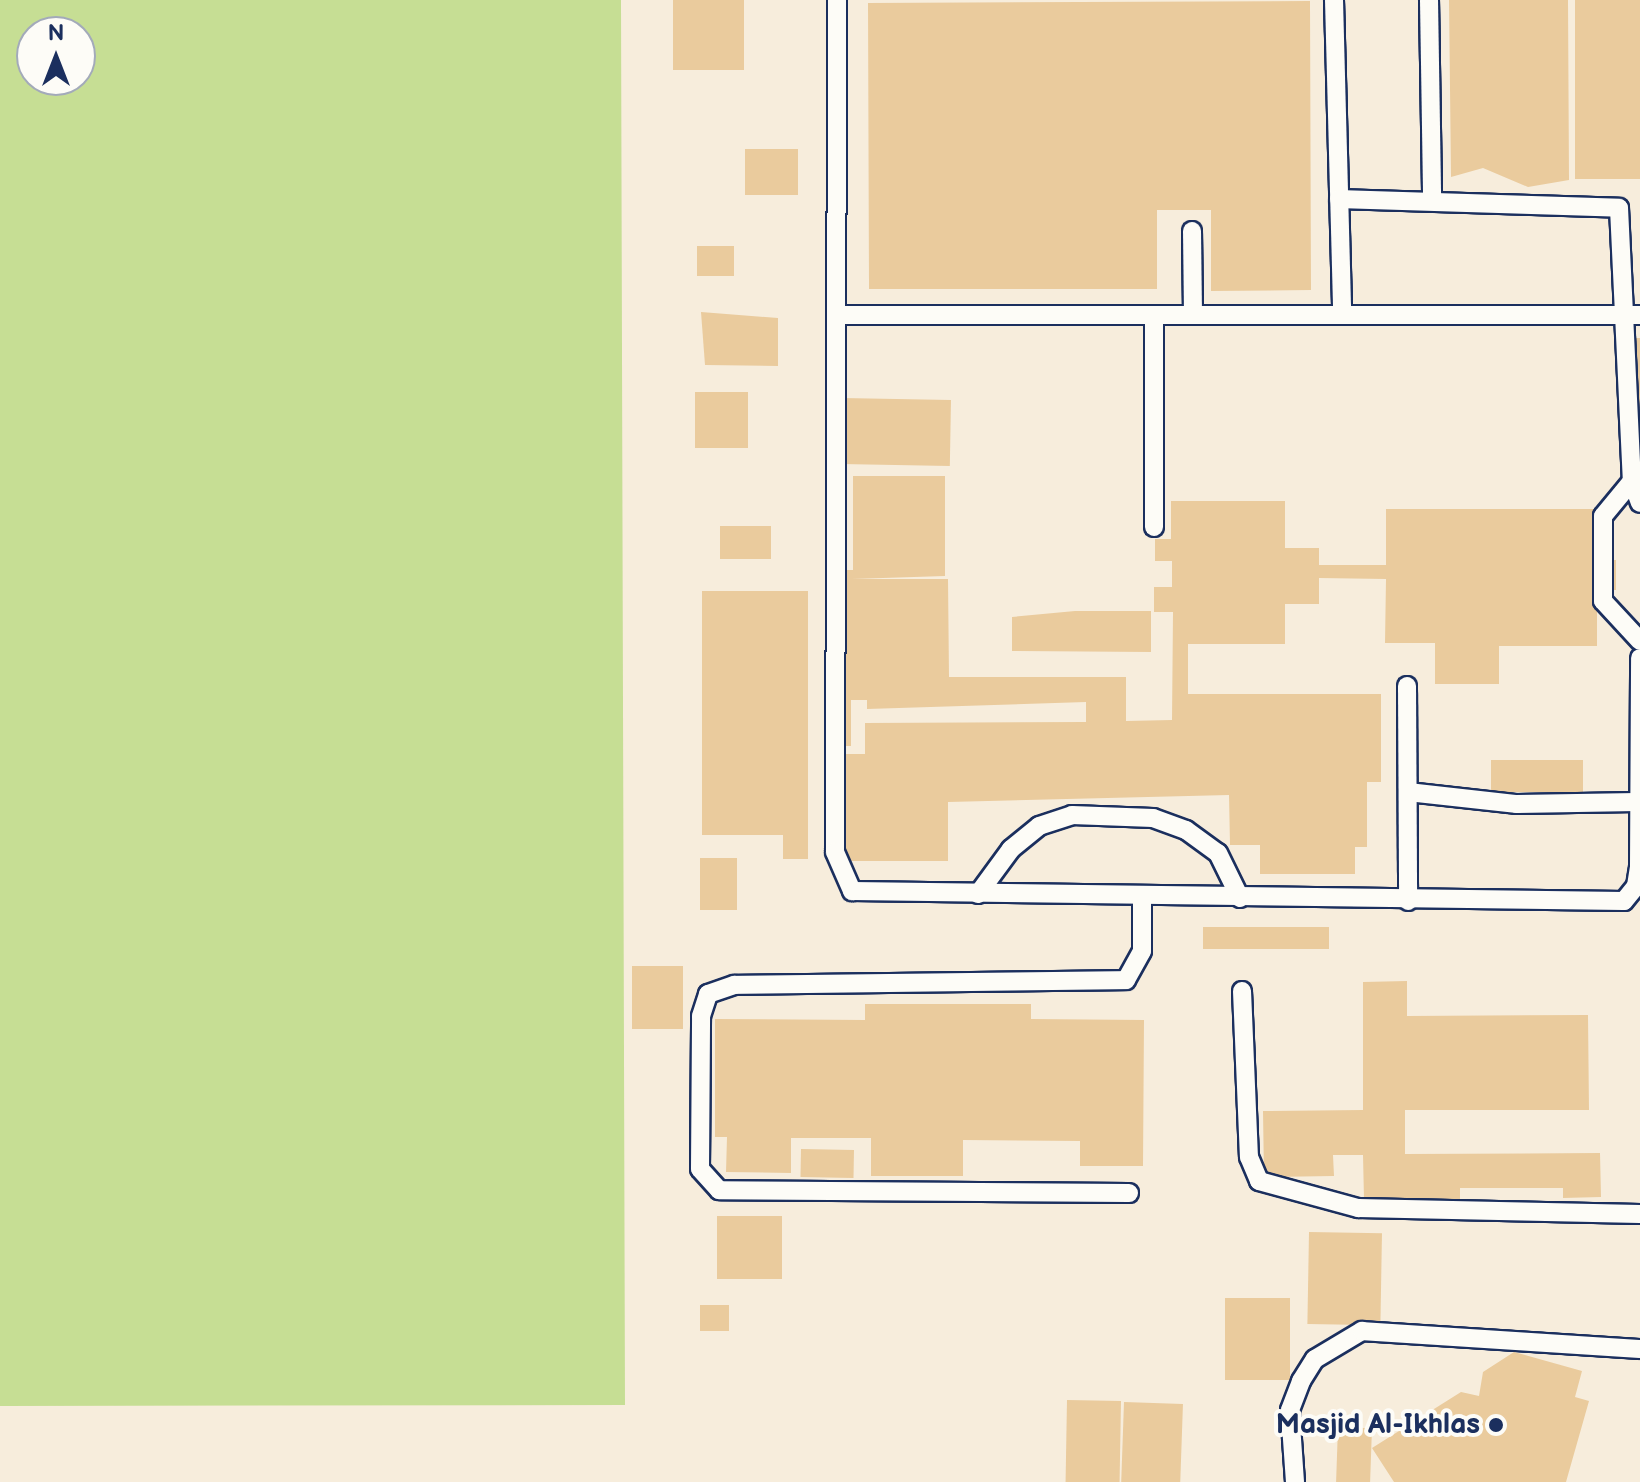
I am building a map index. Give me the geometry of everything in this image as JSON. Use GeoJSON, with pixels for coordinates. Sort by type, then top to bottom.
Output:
{"type":"FeatureCollection","features":[{"type":"Feature","properties":{"kind":"lane"},"geometry":{"type":"LineString","coordinates":[[837,0],[839,315],[835,852],[852,891],[1142,898],[1624,901],[1636,886],[1640,658]]}},
{"type":"Feature","properties":{"kind":"lane"},"geometry":{"type":"LineString","coordinates":[[1334,0],[1342,315]]}},
{"type":"Feature","properties":{"kind":"lane"},"geometry":{"type":"LineString","coordinates":[[1429,0],[1432,198]]}},
{"type":"Feature","properties":{"kind":"lane"},"geometry":{"type":"LineString","coordinates":[[1339,199],[1432,198],[1619,208],[1621,315],[1632,481],[1640,503]]}},
{"type":"Feature","properties":{"kind":"lane"},"geometry":{"type":"LineString","coordinates":[[1192,231],[1193,315]]}},
{"type":"Feature","properties":{"kind":"lane"},"geometry":{"type":"LineString","coordinates":[[839,315],[1640,315]]}},
{"type":"Feature","properties":{"kind":"lane"},"geometry":{"type":"LineString","coordinates":[[1154,315],[1154,527]]}},
{"type":"Feature","properties":{"kind":"lane"},"geometry":{"type":"LineString","coordinates":[[1632,481],[1603,516],[1603,601],[1640,641]]}},
{"type":"Feature","properties":{"kind":"lane"},"geometry":{"type":"LineString","coordinates":[[1407,686],[1408,901]]}},
{"type":"Feature","properties":{"kind":"lane"},"geometry":{"type":"LineString","coordinates":[[1408,792],[1517,804],[1637,802]]}},
{"type":"Feature","properties":{"kind":"lane"},"geometry":{"type":"LineString","coordinates":[[978,894],[1020,841],[1072,815],[1153,818],[1186,830],[1218,853],[1240,898]]}},
{"type":"Feature","properties":{"kind":"lane"},"geometry":{"type":"LineString","coordinates":[[1129,1193],[719,1190],[700,1169],[701,1016],[708,994],[734,985],[1126,980],[1142,951],[1142,898]]}},
{"type":"Feature","properties":{"kind":"lane"},"geometry":{"type":"LineString","coordinates":[[1242,991],[1249,1157],[1259,1181],[1358,1208],[1640,1214]]}},
{"type":"Feature","properties":{"kind":"lane"},"geometry":{"type":"LineString","coordinates":[[1295,1482],[1290,1410],[1301,1381],[1315,1359],[1362,1331],[1640,1349]]}},
{"type":"Feature","properties":{"kind":"green space"},"geometry":{"type":"Polygon","coordinates":[[[0,0],[621,0],[625,1405],[0,1406],[0,0]]]}},
{"type":"Feature","properties":{"kind":"building"},"geometry":{"type":"Polygon","coordinates":[[[673,0],[744,0],[744,70],[673,70],[673,0]]]}},
{"type":"Feature","properties":{"kind":"building"},"geometry":{"type":"Polygon","coordinates":[[[1449,0],[1568,0],[1569,180],[1528,187],[1483,168],[1451,177],[1449,0]]]}},
{"type":"Feature","properties":{"kind":"building"},"geometry":{"type":"Polygon","coordinates":[[[1575,0],[1640,0],[1640,179],[1575,179],[1575,0]]]}},
{"type":"Feature","properties":{"kind":"building"},"geometry":{"type":"Polygon","coordinates":[[[1310,1],[1311,290],[1211,291],[1211,210],[1157,210],[1157,289],[869,289],[868,3],[1310,1]]]}},
{"type":"Feature","properties":{"kind":"building"},"geometry":{"type":"Polygon","coordinates":[[[745,149],[798,149],[798,195],[745,195],[745,149]]]}},
{"type":"Feature","properties":{"kind":"building"},"geometry":{"type":"Polygon","coordinates":[[[697,246],[734,246],[734,276],[697,276],[697,246]]]}},
{"type":"Feature","properties":{"kind":"building"},"geometry":{"type":"Polygon","coordinates":[[[701,312],[778,318],[778,366],[705,365],[701,312]]]}},
{"type":"Feature","properties":{"kind":"building"},"geometry":{"type":"Polygon","coordinates":[[[1635,338],[1640,338],[1640,408],[1635,408],[1635,338]]]}},
{"type":"Feature","properties":{"kind":"building"},"geometry":{"type":"Polygon","coordinates":[[[695,392],[748,392],[748,448],[695,448],[695,392]]]}},
{"type":"Feature","properties":{"kind":"building"},"geometry":{"type":"Polygon","coordinates":[[[842,398],[951,400],[950,466],[841,464],[842,398]]]}},
{"type":"Feature","properties":{"kind":"building"},"geometry":{"type":"Polygon","coordinates":[[[853,476],[945,476],[945,576],[852,579],[948,579],[949,677],[1126,677],[1126,721],[1172,720],[1173,612],[1154,612],[1154,587],[1172,587],[1172,561],[1155,561],[1155,539],[1171,539],[1171,501],[1285,501],[1285,548],[1319,548],[1319,565],[1386,565],[1386,509],[1597,509],[1597,560],[1616,560],[1616,590],[1597,590],[1597,646],[1499,646],[1499,684],[1435,684],[1435,643],[1385,643],[1386,579],[1319,578],[1319,604],[1285,604],[1285,644],[1188,644],[1188,694],[1381,694],[1381,782],[1367,782],[1367,847],[1355,847],[1355,874],[1260,874],[1260,845],[1230,845],[1229,795],[948,802],[948,861],[843,861],[842,754],[865,754],[865,723],[1086,722],[1086,702],[867,709],[867,700],[851,700],[851,746],[839,746],[839,570],[853,570],[853,476]]]}},
{"type":"Feature","properties":{"kind":"building"},"geometry":{"type":"Polygon","coordinates":[[[720,526],[771,526],[771,559],[720,559],[720,526]]]}},
{"type":"Feature","properties":{"kind":"building"},"geometry":{"type":"Polygon","coordinates":[[[702,591],[808,591],[808,859],[783,859],[783,835],[702,835],[702,591]]]}},
{"type":"Feature","properties":{"kind":"building"},"geometry":{"type":"Polygon","coordinates":[[[1075,611],[1151,611],[1151,652],[1012,651],[1012,617],[1075,611]]]}},
{"type":"Feature","properties":{"kind":"building"},"geometry":{"type":"Polygon","coordinates":[[[1491,760],[1583,760],[1583,792],[1491,792],[1491,760]]]}},
{"type":"Feature","properties":{"kind":"building"},"geometry":{"type":"Polygon","coordinates":[[[700,858],[737,858],[737,910],[700,910],[700,858]]]}},
{"type":"Feature","properties":{"kind":"building"},"geometry":{"type":"Polygon","coordinates":[[[1203,927],[1329,927],[1329,949],[1203,949],[1203,927]]]}},
{"type":"Feature","properties":{"kind":"building"},"geometry":{"type":"Polygon","coordinates":[[[632,966],[683,966],[683,1029],[632,1029],[632,966]]]}},
{"type":"Feature","properties":{"kind":"building"},"geometry":{"type":"Polygon","coordinates":[[[1407,981],[1407,1016],[1588,1015],[1589,1110],[1405,1110],[1405,1154],[1600,1153],[1601,1197],[1563,1198],[1563,1188],[1460,1188],[1460,1199],[1364,1200],[1363,1155],[1333,1155],[1334,1176],[1264,1177],[1263,1111],[1363,1110],[1363,982],[1407,981]]]}},
{"type":"Feature","properties":{"kind":"building"},"geometry":{"type":"Polygon","coordinates":[[[865,1004],[1031,1004],[1031,1019],[1144,1020],[1143,1166],[1080,1166],[1080,1141],[963,1140],[963,1176],[871,1176],[871,1138],[791,1138],[791,1173],[726,1172],[727,1137],[715,1137],[715,1019],[865,1020],[865,1004]]]}},
{"type":"Feature","properties":{"kind":"building"},"geometry":{"type":"Polygon","coordinates":[[[801,1149],[854,1150],[854,1178],[801,1177],[801,1149]]]}},
{"type":"Feature","properties":{"kind":"building"},"geometry":{"type":"Polygon","coordinates":[[[717,1216],[782,1216],[782,1279],[717,1279],[717,1216]]]}},
{"type":"Feature","properties":{"kind":"building"},"geometry":{"type":"Polygon","coordinates":[[[1309,1232],[1382,1233],[1380,1325],[1307,1324],[1309,1232]]]}},
{"type":"Feature","properties":{"kind":"building"},"geometry":{"type":"Polygon","coordinates":[[[1225,1298],[1290,1298],[1290,1380],[1225,1380],[1225,1298]]]}},
{"type":"Feature","properties":{"kind":"building"},"geometry":{"type":"Polygon","coordinates":[[[700,1305],[729,1305],[729,1331],[700,1331],[700,1305]]]}},
{"type":"Feature","properties":{"kind":"building","name":"Masjid Al-Ikhlas"},"geometry":{"type":"Polygon","coordinates":[[[1514,1352],[1582,1371],[1575,1397],[1589,1401],[1566,1482],[1394,1482],[1372,1448],[1461,1392],[1479,1396],[1483,1372],[1514,1352]]]}},
{"type":"Feature","properties":{"kind":"building"},"geometry":{"type":"Polygon","coordinates":[[[1067,1400],[1121,1401],[1120,1482],[1066,1482],[1067,1400]]]}},
{"type":"Feature","properties":{"kind":"building"},"geometry":{"type":"Polygon","coordinates":[[[1124,1402],[1183,1404],[1180,1482],[1121,1482],[1124,1402]]]}},
{"type":"Feature","properties":{"kind":"building"},"geometry":{"type":"Polygon","coordinates":[[[1338,1427],[1372,1428],[1370,1482],[1336,1482],[1338,1427]]]}},
{"type":"Feature","properties":{"kind":"place","name":"Masjid Al-Ikhlas"},"geometry":{"type":"Point","coordinates":[1496,1425]}}]}
